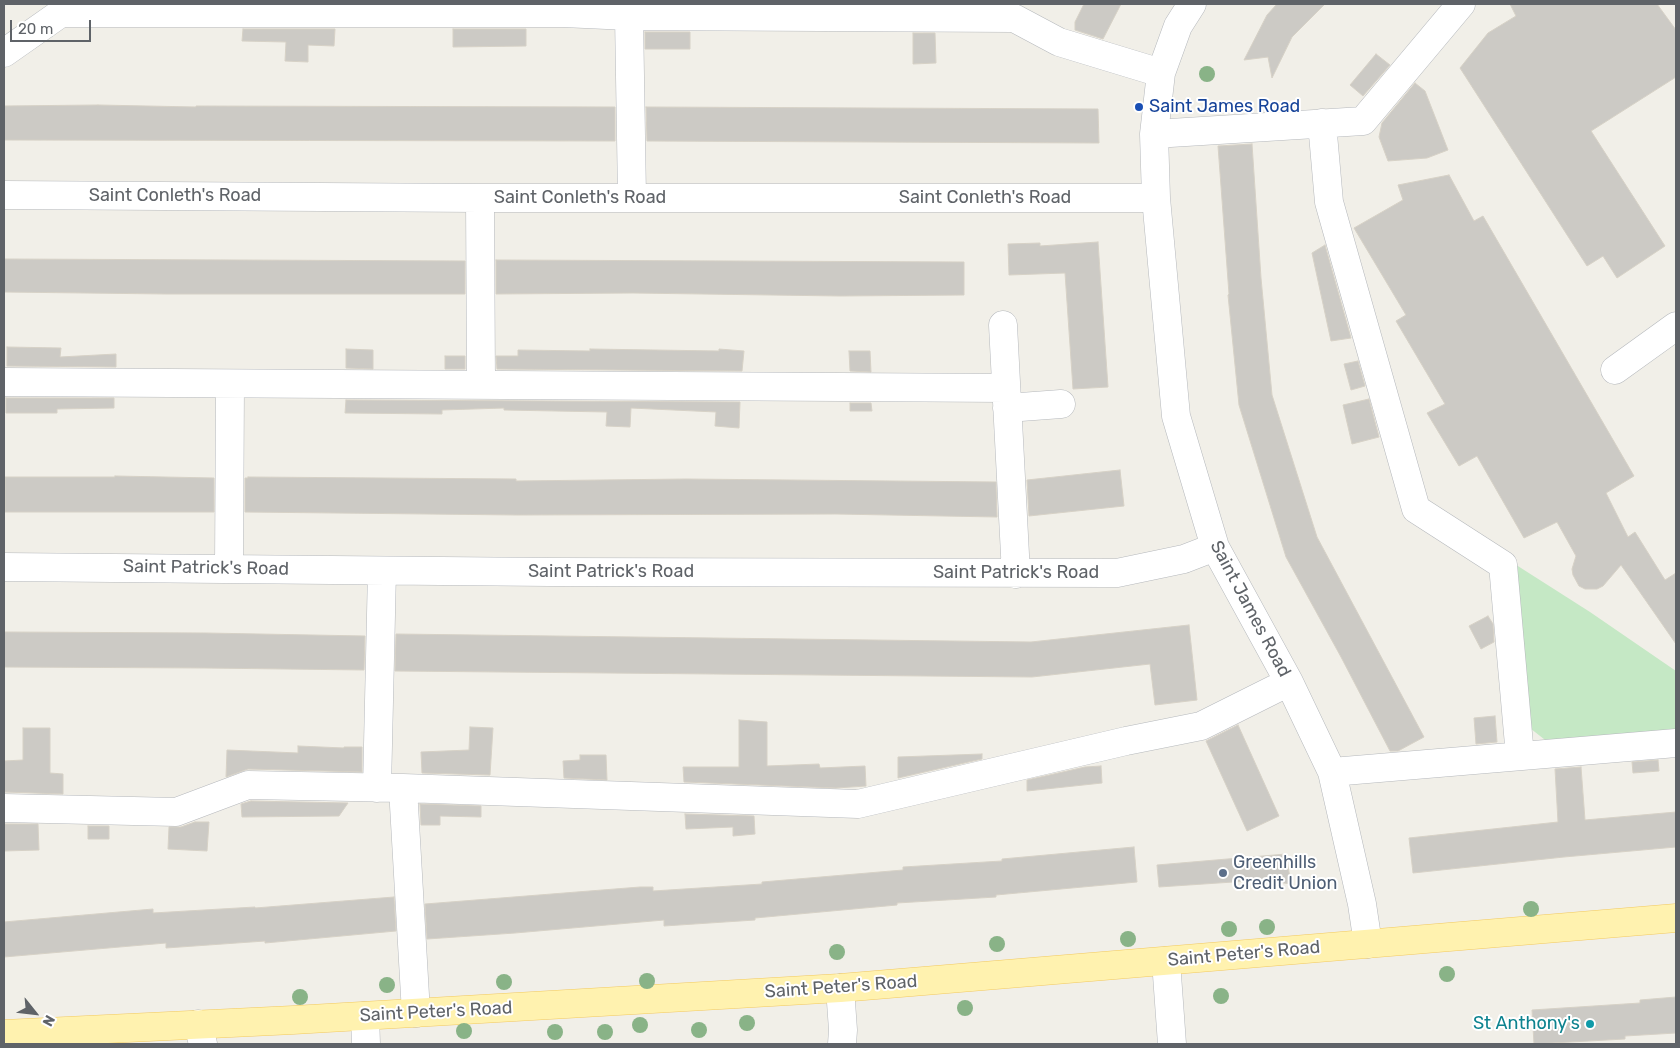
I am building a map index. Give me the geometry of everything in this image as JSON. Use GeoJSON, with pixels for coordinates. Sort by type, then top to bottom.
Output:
{"type":"FeatureCollection","features":[{"type":"Feature","properties":{"kind":"main road","name":"Saint Peter's Road"},"geometry":{"type":"LineString","coordinates":[[4,1034],[201,1034],[365,1016],[840,988],[1676,918]]}},
{"type":"Feature","properties":{"kind":"street","name":"Saint James Road"},"geometry":{"type":"LineString","coordinates":[[1192,4],[1178,26],[1161,73],[1154,134],[1156,198],[1176,416],[1215,548],[1289,682],[1332,772],[1362,904],[1368,944]]}},
{"type":"Feature","properties":{"kind":"street"},"geometry":{"type":"LineString","coordinates":[[1154,134],[1363,121],[1460,4]]}},
{"type":"Feature","properties":{"kind":"street"},"geometry":{"type":"LineString","coordinates":[[4,53],[61,13],[563,9],[629,16],[1017,11],[1059,42],[1161,73]]}},
{"type":"Feature","properties":{"kind":"street"},"geometry":{"type":"LineString","coordinates":[[629,16],[632,197]]}},
{"type":"Feature","properties":{"kind":"street"},"geometry":{"type":"LineString","coordinates":[[1322,123],[1329,202],[1416,509],[1503,565],[1520,756]]}},
{"type":"Feature","properties":{"kind":"street","name":"Saint Conleth's Road"},"geometry":{"type":"LineString","coordinates":[[4,195],[480,198],[1156,198]]}},
{"type":"Feature","properties":{"kind":"street"},"geometry":{"type":"LineString","coordinates":[[480,198],[481,384]]}},
{"type":"Feature","properties":{"kind":"street"},"geometry":{"type":"LineString","coordinates":[[1003,325],[1016,574]]}},
{"type":"Feature","properties":{"kind":"street"},"geometry":{"type":"LineString","coordinates":[[1615,370],[1676,326]]}},
{"type":"Feature","properties":{"kind":"street"},"geometry":{"type":"LineString","coordinates":[[4,382],[481,384],[1007,398],[1061,404]]}},
{"type":"Feature","properties":{"kind":"street"},"geometry":{"type":"LineString","coordinates":[[229,568],[230,384]]}},
{"type":"Feature","properties":{"kind":"street","name":"Saint Patrick's Road"},"geometry":{"type":"LineString","coordinates":[[4,567],[382,571],[1116,573],[1184,559],[1215,548]]}},
{"type":"Feature","properties":{"kind":"street"},"geometry":{"type":"LineString","coordinates":[[382,571],[390,788],[416,1013]]}},
{"type":"Feature","properties":{"kind":"street"},"geometry":{"type":"LineString","coordinates":[[4,808],[176,812],[248,785],[858,804],[1126,741],[1201,726],[1289,682]]}},
{"type":"Feature","properties":{"kind":"street"},"geometry":{"type":"LineString","coordinates":[[1332,772],[1676,743]]}},
{"type":"Feature","properties":{"kind":"street"},"geometry":{"type":"LineString","coordinates":[[1166,961],[1172,1044]]}},
{"type":"Feature","properties":{"kind":"street"},"geometry":{"type":"LineString","coordinates":[[840,988],[842,1044]]}},
{"type":"Feature","properties":{"kind":"street"},"geometry":{"type":"LineString","coordinates":[[365,1016],[366,1044]]}},
{"type":"Feature","properties":{"kind":"green space"},"geometry":{"type":"Polygon","coordinates":[[[1510,561],[1590,612],[1676,671],[1676,735],[1554,747],[1521,721],[1510,561]]]}},
{"type":"Feature","properties":{"kind":"building"},"geometry":{"type":"Polygon","coordinates":[[[1084,4],[1121,4],[1103,39],[1075,30],[1075,22],[1084,4]]]}},
{"type":"Feature","properties":{"kind":"building"},"geometry":{"type":"Polygon","coordinates":[[[1277,4],[1325,4],[1292,37],[1272,78],[1268,57],[1244,60],[1267,15],[1277,4]]]}},
{"type":"Feature","properties":{"kind":"building"},"geometry":{"type":"Polygon","coordinates":[[[1510,4],[1657,4],[1676,30],[1676,77],[1591,131],[1665,246],[1617,278],[1603,256],[1587,266],[1460,68],[1488,33],[1516,16],[1510,4]]]}},
{"type":"Feature","properties":{"kind":"building"},"geometry":{"type":"Polygon","coordinates":[[[243,29],[335,29],[334,46],[308,45],[308,62],[285,61],[286,42],[242,41],[243,29]]]}},
{"type":"Feature","properties":{"kind":"building"},"geometry":{"type":"Polygon","coordinates":[[[453,29],[526,29],[526,46],[453,47],[453,29]]]}},
{"type":"Feature","properties":{"kind":"building"},"geometry":{"type":"Polygon","coordinates":[[[645,32],[690,32],[690,49],[645,49],[645,32]]]}},
{"type":"Feature","properties":{"kind":"building"},"geometry":{"type":"Polygon","coordinates":[[[913,33],[935,33],[936,63],[913,64],[913,33]]]}},
{"type":"Feature","properties":{"kind":"building"},"geometry":{"type":"Polygon","coordinates":[[[1376,54],[1390,65],[1363,96],[1350,85],[1376,54]]]}},
{"type":"Feature","properties":{"kind":"building"},"geometry":{"type":"Polygon","coordinates":[[[1415,83],[1425,91],[1448,150],[1427,158],[1388,161],[1379,137],[1382,123],[1415,83]]]}},
{"type":"Feature","properties":{"kind":"building"},"geometry":{"type":"Polygon","coordinates":[[[4,106],[196,107],[615,107],[615,141],[4,140],[4,106]]]}},
{"type":"Feature","properties":{"kind":"building"},"geometry":{"type":"Polygon","coordinates":[[[646,107],[1098,109],[1099,143],[647,141],[646,107]]]}},
{"type":"Feature","properties":{"kind":"building"},"geometry":{"type":"Polygon","coordinates":[[[1252,144],[1261,278],[1272,395],[1317,537],[1424,737],[1398,751],[1390,751],[1286,557],[1239,405],[1228,295],[1218,146],[1252,144]]]}},
{"type":"Feature","properties":{"kind":"building"},"geometry":{"type":"Polygon","coordinates":[[[1449,175],[1474,221],[1483,216],[1634,476],[1606,493],[1628,537],[1635,532],[1665,580],[1676,573],[1676,644],[1621,565],[1603,586],[1597,589],[1585,589],[1579,586],[1573,575],[1572,569],[1576,556],[1557,522],[1524,538],[1477,456],[1459,466],[1427,413],[1445,404],[1396,321],[1406,315],[1354,228],[1403,200],[1398,185],[1449,175]]]}},
{"type":"Feature","properties":{"kind":"building"},"geometry":{"type":"Polygon","coordinates":[[[1098,242],[1108,387],[1073,389],[1065,273],[1009,275],[1008,244],[1040,243],[1040,246],[1098,242]]]}},
{"type":"Feature","properties":{"kind":"building"},"geometry":{"type":"Polygon","coordinates":[[[1325,245],[1351,338],[1331,341],[1312,253],[1325,245]]]}},
{"type":"Feature","properties":{"kind":"building"},"geometry":{"type":"Polygon","coordinates":[[[4,259],[465,261],[465,294],[4,292],[4,259]]]}},
{"type":"Feature","properties":{"kind":"building"},"geometry":{"type":"Polygon","coordinates":[[[496,260],[964,262],[964,295],[496,294],[496,260]]]}},
{"type":"Feature","properties":{"kind":"building"},"geometry":{"type":"Polygon","coordinates":[[[7,347],[61,348],[60,357],[116,354],[116,367],[7,366],[7,347]]]}},
{"type":"Feature","properties":{"kind":"building"},"geometry":{"type":"Polygon","coordinates":[[[346,349],[373,350],[373,369],[346,368],[346,349]]]}},
{"type":"Feature","properties":{"kind":"building"},"geometry":{"type":"Polygon","coordinates":[[[590,349],[719,351],[719,349],[744,351],[742,371],[497,369],[496,356],[518,356],[518,350],[590,351],[590,349]]]}},
{"type":"Feature","properties":{"kind":"building"},"geometry":{"type":"Polygon","coordinates":[[[849,351],[870,351],[871,372],[850,371],[849,351]]]}},
{"type":"Feature","properties":{"kind":"building"},"geometry":{"type":"Polygon","coordinates":[[[445,356],[465,356],[465,369],[445,369],[445,356]]]}},
{"type":"Feature","properties":{"kind":"building"},"geometry":{"type":"Polygon","coordinates":[[[1358,361],[1365,386],[1351,390],[1344,364],[1358,361]]]}},
{"type":"Feature","properties":{"kind":"building"},"geometry":{"type":"Polygon","coordinates":[[[6,398],[114,398],[114,408],[57,409],[57,413],[6,413],[6,398]]]}},
{"type":"Feature","properties":{"kind":"building"},"geometry":{"type":"Polygon","coordinates":[[[1369,399],[1379,437],[1352,444],[1343,405],[1369,399]]]}},
{"type":"Feature","properties":{"kind":"building"},"geometry":{"type":"Polygon","coordinates":[[[346,400],[740,402],[739,428],[715,426],[716,412],[631,408],[630,427],[606,426],[607,412],[504,410],[504,408],[442,410],[442,414],[345,413],[346,400]]]}},
{"type":"Feature","properties":{"kind":"building"},"geometry":{"type":"Polygon","coordinates":[[[850,403],[871,403],[872,411],[850,411],[850,403]]]}},
{"type":"Feature","properties":{"kind":"building"},"geometry":{"type":"Polygon","coordinates":[[[1120,470],[1124,506],[1029,516],[1027,480],[1120,470]]]}},
{"type":"Feature","properties":{"kind":"building"},"geometry":{"type":"Polygon","coordinates":[[[115,476],[214,478],[214,512],[5,512],[5,477],[115,476]]]}},
{"type":"Feature","properties":{"kind":"building"},"geometry":{"type":"Polygon","coordinates":[[[245,478],[516,479],[516,481],[686,479],[996,482],[997,517],[836,514],[517,515],[245,512],[245,478]]]}},
{"type":"Feature","properties":{"kind":"building"},"geometry":{"type":"Polygon","coordinates":[[[1488,616],[1493,624],[1494,642],[1481,649],[1469,626],[1488,616]]]}},
{"type":"Feature","properties":{"kind":"building"},"geometry":{"type":"Polygon","coordinates":[[[1189,625],[1197,700],[1155,705],[1150,664],[1032,677],[395,671],[396,634],[1031,642],[1189,625]]]}},
{"type":"Feature","properties":{"kind":"building"},"geometry":{"type":"Polygon","coordinates":[[[4,632],[365,636],[364,670],[4,667],[4,632]]]}},
{"type":"Feature","properties":{"kind":"building"},"geometry":{"type":"Polygon","coordinates":[[[1495,716],[1497,742],[1476,744],[1474,718],[1495,716]]]}},
{"type":"Feature","properties":{"kind":"building"},"geometry":{"type":"Polygon","coordinates":[[[739,720],[767,722],[767,766],[819,764],[820,768],[865,766],[866,786],[836,788],[684,782],[683,767],[739,767],[739,720]]]}},
{"type":"Feature","properties":{"kind":"building"},"geometry":{"type":"Polygon","coordinates":[[[1238,725],[1279,816],[1247,831],[1206,741],[1238,725]]]}},
{"type":"Feature","properties":{"kind":"building"},"geometry":{"type":"Polygon","coordinates":[[[470,727],[493,728],[490,775],[422,773],[421,752],[469,750],[470,727]]]}},
{"type":"Feature","properties":{"kind":"building"},"geometry":{"type":"Polygon","coordinates":[[[23,728],[50,728],[50,773],[63,774],[63,794],[4,792],[4,761],[23,760],[23,728]]]}},
{"type":"Feature","properties":{"kind":"building"},"geometry":{"type":"Polygon","coordinates":[[[298,746],[362,747],[362,772],[248,769],[226,777],[227,750],[298,753],[298,746]]]}},
{"type":"Feature","properties":{"kind":"building"},"geometry":{"type":"Polygon","coordinates":[[[982,754],[982,759],[898,778],[898,757],[982,754]]]}},
{"type":"Feature","properties":{"kind":"building"},"geometry":{"type":"Polygon","coordinates":[[[580,755],[606,755],[607,780],[564,778],[563,761],[580,760],[580,755]]]}},
{"type":"Feature","properties":{"kind":"building"},"geometry":{"type":"Polygon","coordinates":[[[1658,760],[1659,771],[1633,773],[1632,762],[1658,760]]]}},
{"type":"Feature","properties":{"kind":"building"},"geometry":{"type":"Polygon","coordinates":[[[1101,766],[1102,783],[1027,791],[1027,780],[1085,767],[1101,766]]]}},
{"type":"Feature","properties":{"kind":"building"},"geometry":{"type":"Polygon","coordinates":[[[1581,767],[1585,820],[1676,812],[1676,847],[1413,873],[1409,838],[1558,822],[1555,769],[1581,767]]]}},
{"type":"Feature","properties":{"kind":"building"},"geometry":{"type":"Polygon","coordinates":[[[251,801],[348,803],[339,816],[242,817],[241,804],[251,801]]]}},
{"type":"Feature","properties":{"kind":"building"},"geometry":{"type":"Polygon","coordinates":[[[420,804],[481,806],[481,817],[440,816],[440,825],[421,825],[420,804]]]}},
{"type":"Feature","properties":{"kind":"building"},"geometry":{"type":"Polygon","coordinates":[[[685,814],[754,816],[755,834],[733,836],[733,827],[686,829],[685,814]]]}},
{"type":"Feature","properties":{"kind":"building"},"geometry":{"type":"Polygon","coordinates":[[[195,822],[209,822],[207,851],[168,849],[169,827],[181,827],[195,822]]]}},
{"type":"Feature","properties":{"kind":"building"},"geometry":{"type":"Polygon","coordinates":[[[4,824],[38,824],[39,850],[4,851],[4,824]]]}},
{"type":"Feature","properties":{"kind":"building"},"geometry":{"type":"Polygon","coordinates":[[[88,826],[109,826],[109,839],[88,839],[88,826]]]}},
{"type":"Feature","properties":{"kind":"building"},"geometry":{"type":"Polygon","coordinates":[[[1134,847],[1137,882],[996,895],[996,897],[897,903],[897,905],[755,918],[755,920],[664,926],[664,920],[427,939],[425,904],[640,887],[653,887],[653,891],[762,884],[762,882],[903,870],[903,867],[1002,861],[1002,859],[1134,847]]]}},
{"type":"Feature","properties":{"kind":"building","name":"Greenhills Credit Union"},"geometry":{"type":"Polygon","coordinates":[[[1286,854],[1291,884],[1263,880],[1159,887],[1157,865],[1286,854]]]}},
{"type":"Feature","properties":{"kind":"building"},"geometry":{"type":"Polygon","coordinates":[[[394,897],[396,931],[265,943],[265,941],[166,948],[166,943],[4,957],[4,922],[153,909],[153,913],[255,908],[394,897]]]}},
{"type":"Feature","properties":{"kind":"building"},"geometry":{"type":"Polygon","coordinates":[[[1676,997],[1676,1033],[1625,1036],[1625,1039],[1534,1044],[1532,1010],[1640,1003],[1640,1000],[1676,997]]]}},
{"type":"Feature","properties":{"kind":"place","name":"Saint James Road"},"geometry":{"type":"Point","coordinates":[1139,107]}},
{"type":"Feature","properties":{"kind":"place","name":"Greenhills Credit Union"},"geometry":{"type":"Point","coordinates":[1223,873]}},
{"type":"Feature","properties":{"kind":"place","name":"St Anthony's"},"geometry":{"type":"Point","coordinates":[1590,1024]}}]}
